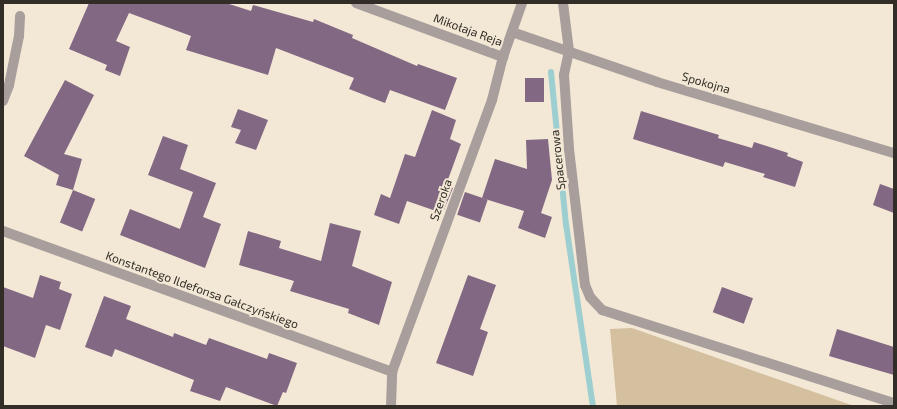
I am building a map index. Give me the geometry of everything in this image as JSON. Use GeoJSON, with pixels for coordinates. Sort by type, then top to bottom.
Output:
{"type":"FeatureCollection","features":[{"type":"Feature","properties":{"kind":"street","name":"Mikołaja Reja"},"geometry":{"type":"LineString","coordinates":[[356,3],[504,57]]}},
{"type":"Feature","properties":{"kind":"street","name":"Szeroka"},"geometry":{"type":"LineString","coordinates":[[391,406],[392,372],[492,100],[504,57],[522,3]]}},
{"type":"Feature","properties":{"kind":"street","name":"Spacerowa"},"geometry":{"type":"LineString","coordinates":[[563,3],[569,51],[564,75],[569,149],[585,285],[590,297],[602,310],[894,403]]}},
{"type":"Feature","properties":{"kind":"street"},"geometry":{"type":"LineString","coordinates":[[3,101],[9,85],[19,36],[20,16]]}},
{"type":"Feature","properties":{"kind":"street","name":"Spokojna"},"geometry":{"type":"LineString","coordinates":[[512,32],[657,82],[894,153]]}},
{"type":"Feature","properties":{"kind":"street","name":"Konstantego Ildefonsa Gałczyńskiego"},"geometry":{"type":"LineString","coordinates":[[3,231],[392,372]]}},
{"type":"Feature","properties":{"kind":"shaded area"},"geometry":{"type":"Polygon","coordinates":[[[632,328],[854,406],[617,406],[610,329],[632,328]]]}},
{"type":"Feature","properties":{"kind":"building"},"geometry":{"type":"Polygon","coordinates":[[[89,3],[226,3],[251,11],[253,5],[313,22],[314,19],[353,35],[352,38],[417,66],[418,64],[457,78],[445,110],[390,90],[385,103],[349,89],[354,78],[276,48],[268,75],[186,50],[191,36],[129,13],[116,41],[130,47],[120,76],[105,70],[107,65],[69,49],[89,3]]]}},
{"type":"Feature","properties":{"kind":"building"},"geometry":{"type":"Polygon","coordinates":[[[525,78],[544,78],[544,102],[525,102],[525,78]]]}},
{"type":"Feature","properties":{"kind":"building"},"geometry":{"type":"Polygon","coordinates":[[[65,80],[94,95],[64,154],[82,159],[73,190],[56,185],[59,175],[24,156],[65,80]]]}},
{"type":"Feature","properties":{"kind":"building"},"geometry":{"type":"Polygon","coordinates":[[[238,109],[268,120],[256,150],[235,143],[241,130],[231,127],[238,109]]]}},
{"type":"Feature","properties":{"kind":"building"},"geometry":{"type":"Polygon","coordinates":[[[432,110],[456,120],[450,139],[461,144],[446,185],[453,188],[444,210],[438,208],[436,211],[407,201],[399,224],[374,215],[381,194],[390,198],[405,154],[415,157],[432,110]]]}},
{"type":"Feature","properties":{"kind":"building"},"geometry":{"type":"Polygon","coordinates":[[[641,111],[719,135],[718,138],[752,148],[754,142],[788,153],[787,156],[803,162],[795,187],[763,177],[765,174],[725,162],[723,167],[633,139],[641,111]]]}},
{"type":"Feature","properties":{"kind":"building"},"geometry":{"type":"Polygon","coordinates":[[[163,136],[188,145],[180,169],[216,183],[203,217],[221,224],[205,268],[120,235],[130,209],[180,229],[193,192],[148,175],[163,136]]]}},
{"type":"Feature","properties":{"kind":"building"},"geometry":{"type":"Polygon","coordinates":[[[548,139],[552,180],[541,213],[552,217],[545,238],[518,228],[524,211],[482,198],[495,159],[527,169],[526,140],[548,139]]]}},
{"type":"Feature","properties":{"kind":"building"},"geometry":{"type":"Polygon","coordinates":[[[880,184],[894,189],[894,213],[873,205],[880,184]]]}},
{"type":"Feature","properties":{"kind":"building"},"geometry":{"type":"Polygon","coordinates":[[[73,190],[95,199],[82,231],[60,222],[73,190]]]}},
{"type":"Feature","properties":{"kind":"building"},"geometry":{"type":"Polygon","coordinates":[[[465,192],[488,200],[480,223],[457,215],[465,192]]]}},
{"type":"Feature","properties":{"kind":"building"},"geometry":{"type":"Polygon","coordinates":[[[330,223],[361,231],[352,266],[392,282],[379,325],[348,313],[349,309],[290,291],[294,281],[239,265],[248,231],[281,241],[279,248],[321,261],[330,223]]]}},
{"type":"Feature","properties":{"kind":"building"},"geometry":{"type":"Polygon","coordinates":[[[40,275],[61,282],[59,289],[72,294],[60,330],[46,325],[35,358],[3,346],[3,287],[33,298],[40,275]]]}},
{"type":"Feature","properties":{"kind":"building"},"geometry":{"type":"Polygon","coordinates":[[[468,275],[496,285],[480,329],[488,332],[473,376],[436,363],[468,275]]]}},
{"type":"Feature","properties":{"kind":"building"},"geometry":{"type":"Polygon","coordinates":[[[722,287],[753,298],[744,324],[713,312],[722,287]]]}},
{"type":"Feature","properties":{"kind":"building"},"geometry":{"type":"Polygon","coordinates":[[[104,296],[131,306],[126,319],[173,337],[174,333],[206,345],[209,338],[267,359],[269,353],[297,363],[286,393],[283,392],[277,406],[226,387],[220,401],[190,391],[194,380],[115,349],[112,357],[85,347],[104,296]]]}},
{"type":"Feature","properties":{"kind":"building"},"geometry":{"type":"Polygon","coordinates":[[[837,329],[894,347],[894,375],[829,356],[837,329]]]}},
{"type":"Feature","properties":{"kind":"waterway"},"geometry":{"type":"LineString","coordinates":[[551,72],[566,224],[593,406]]}}]}
